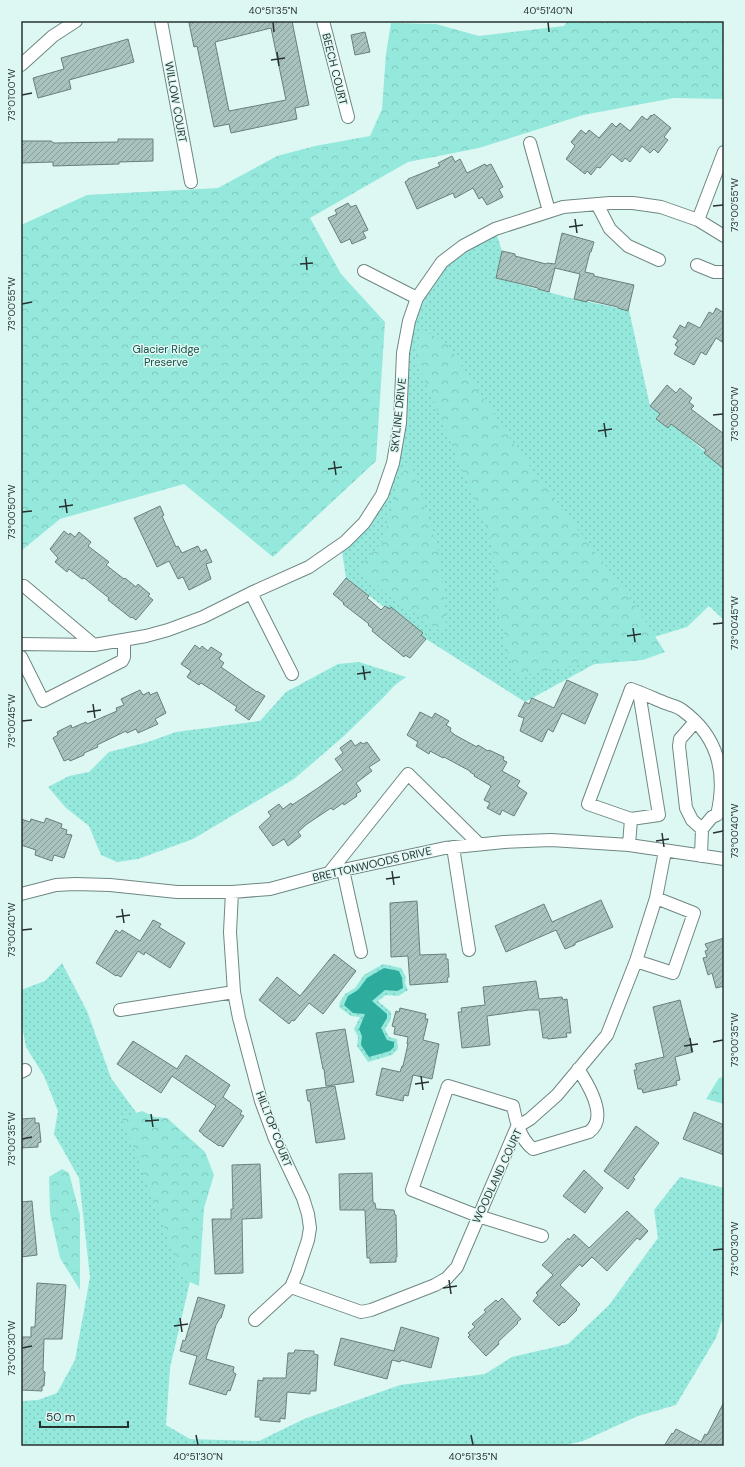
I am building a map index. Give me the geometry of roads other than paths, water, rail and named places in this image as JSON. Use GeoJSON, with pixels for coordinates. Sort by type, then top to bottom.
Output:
{"type":"FeatureCollection","features":[{"type":"Feature","properties":{"kind":"street"},"geometry":{"type":"LineString","coordinates":[[21,65],[53,36],[76,21]]}},
{"type":"Feature","properties":{"kind":"street","name":"WILLOW COURT"},"geometry":{"type":"LineString","coordinates":[[161,21],[191,182]]}},
{"type":"Feature","properties":{"kind":"street","name":"BEECH COURT"},"geometry":{"type":"LineString","coordinates":[[323,21],[348,117]]}},
{"type":"Feature","properties":{"kind":"street"},"geometry":{"type":"LineString","coordinates":[[530,143],[549,212]]}},
{"type":"Feature","properties":{"kind":"street"},"geometry":{"type":"LineString","coordinates":[[698,220],[724,152]]}},
{"type":"Feature","properties":{"kind":"street","name":"SKYLINE DRIVE"},"geometry":{"type":"LineString","coordinates":[[21,644],[94,645],[146,636],[168,630],[203,617],[251,593],[309,567],[345,542],[364,523],[382,495],[393,463],[400,423],[404,354],[409,321],[417,298],[442,262],[463,246],[495,229],[563,207],[597,204],[633,203],[661,207],[698,220],[724,236]]}},
{"type":"Feature","properties":{"kind":"street"},"geometry":{"type":"LineString","coordinates":[[597,204],[610,229],[628,246],[659,260]]}},
{"type":"Feature","properties":{"kind":"street"},"geometry":{"type":"LineString","coordinates":[[697,265],[714,272],[724,272]]}},
{"type":"Feature","properties":{"kind":"street"},"geometry":{"type":"LineString","coordinates":[[364,271],[417,298]]}},
{"type":"Feature","properties":{"kind":"street"},"geometry":{"type":"LineString","coordinates":[[24,586],[94,645]]}},
{"type":"Feature","properties":{"kind":"street"},"geometry":{"type":"LineString","coordinates":[[251,593],[292,674]]}},
{"type":"Feature","properties":{"kind":"street"},"geometry":{"type":"LineString","coordinates":[[21,657],[43,701],[122,662],[124,657],[124,640]]}},
{"type":"Feature","properties":{"kind":"street"},"geometry":{"type":"LineString","coordinates":[[639,692],[659,815],[631,819],[588,804],[631,689],[639,692],[681,709],[709,738],[716,754],[720,769],[722,787],[717,815],[712,817],[702,829],[701,856]]}},
{"type":"Feature","properties":{"kind":"street"},"geometry":{"type":"LineString","coordinates":[[695,722],[680,739],[679,746],[686,808],[692,820],[702,829]]}},
{"type":"Feature","properties":{"kind":"street"},"geometry":{"type":"LineString","coordinates":[[329,873],[408,774],[479,844]]}},
{"type":"Feature","properties":{"kind":"street"},"geometry":{"type":"LineString","coordinates":[[629,845],[631,819]]}},
{"type":"Feature","properties":{"kind":"street","name":"BRETTONWOODS DRIVE"},"geometry":{"type":"LineString","coordinates":[[21,894],[56,885],[75,884],[110,885],[177,892],[232,892],[270,889],[329,873],[453,847],[551,840],[629,845],[724,859]]}},
{"type":"Feature","properties":{"kind":"street"},"geometry":{"type":"LineString","coordinates":[[453,847],[469,950]]}},
{"type":"Feature","properties":{"kind":"street","name":"WOODLAND COURT"},"geometry":{"type":"LineString","coordinates":[[291,1287],[361,1312],[371,1310],[435,1285],[447,1278],[457,1267],[518,1127],[530,1119],[557,1095],[607,1035],[636,961],[656,898],[665,851]]}},
{"type":"Feature","properties":{"kind":"street"},"geometry":{"type":"LineString","coordinates":[[343,870],[361,952]]}},
{"type":"Feature","properties":{"kind":"street","name":"HILLTOP COURT"},"geometry":{"type":"LineString","coordinates":[[232,892],[230,932],[234,992],[239,1018],[261,1101],[276,1139],[303,1198],[308,1214],[310,1228],[308,1240],[297,1274],[291,1287]]}},
{"type":"Feature","properties":{"kind":"street"},"geometry":{"type":"LineString","coordinates":[[636,961],[674,973],[694,913],[656,898]]}},
{"type":"Feature","properties":{"kind":"street"},"geometry":{"type":"LineString","coordinates":[[120,1010],[234,992]]}},
{"type":"Feature","properties":{"kind":"street"},"geometry":{"type":"LineString","coordinates":[[542,1236],[478,1216],[412,1190],[448,1086],[513,1106],[518,1127],[528,1146],[532,1149],[589,1132],[594,1128],[597,1122],[594,1100],[591,1090],[578,1069]]}},
{"type":"Feature","properties":{"kind":"street"},"geometry":{"type":"LineString","coordinates":[[255,1320],[291,1287]]}},
{"type":"Feature","properties":{"kind":"park label","name":"Glacier Ridge Preserve"},"geometry":{"type":"Point","coordinates":[166,355]}}]}
